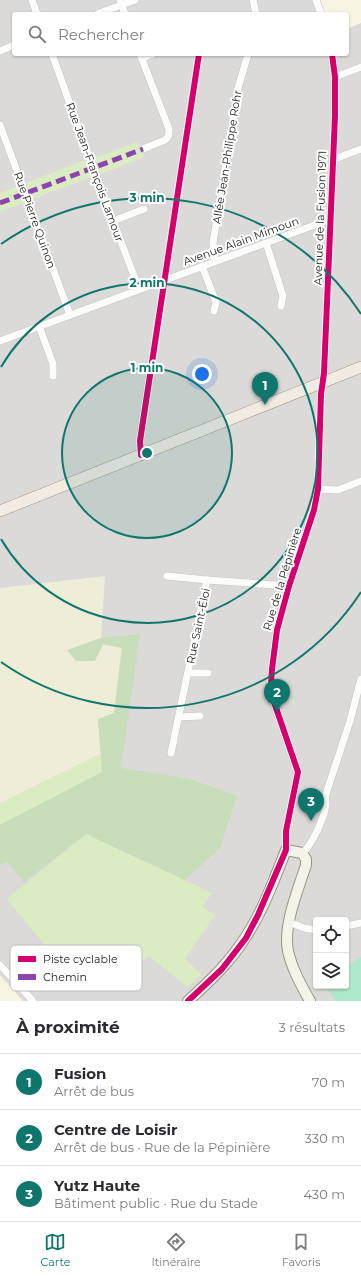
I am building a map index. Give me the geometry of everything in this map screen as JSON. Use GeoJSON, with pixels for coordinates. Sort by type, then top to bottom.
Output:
{"type":"FeatureCollection","features":[{"type":"Feature","properties":{"kind":"main road"},"geometry":{"type":"LineString","coordinates":[[0,511],[361,367]]}},
{"type":"Feature","properties":{"kind":"street"},"geometry":{"type":"LineString","coordinates":[[32,0],[36,12]]}},
{"type":"Feature","properties":{"kind":"street"},"geometry":{"type":"LineString","coordinates":[[102,12],[121,2],[135,0]]}},
{"type":"Feature","properties":{"kind":"street"},"geometry":{"type":"LineString","coordinates":[[253,0],[256,12]]}},
{"type":"Feature","properties":{"kind":"street"},"geometry":{"type":"LineString","coordinates":[[316,0],[320,12]]}},
{"type":"Feature","properties":{"kind":"street"},"geometry":{"type":"LineString","coordinates":[[121,2],[124,12]]}},
{"type":"Feature","properties":{"kind":"street"},"geometry":{"type":"LineString","coordinates":[[0,51],[12,46]]}},
{"type":"Feature","properties":{"kind":"street","name":"Rue Jean-François Lamour"},"geometry":{"type":"LineString","coordinates":[[53,56],[139,289]]}},
{"type":"Feature","properties":{"kind":"street"},"geometry":{"type":"LineString","coordinates":[[141,56],[169,135],[165,140],[143,149]]}},
{"type":"Feature","properties":{"kind":"street","name":"Allée Jean-Philippe Rohr"},"geometry":{"type":"LineString","coordinates":[[215,262],[213,243],[214,235],[238,88],[247,56]]}},
{"type":"Feature","properties":{"kind":"street","name":"Avenue de la Fusion 1971"},"geometry":{"type":"LineString","coordinates":[[323,382],[335,116],[335,77],[332,56]]}},
{"type":"Feature","properties":{"kind":"street"},"geometry":{"type":"LineString","coordinates":[[335,77],[361,67]]}},
{"type":"Feature","properties":{"kind":"street","name":"Rue Pierre Quinon"},"geometry":{"type":"LineString","coordinates":[[0,125],[70,315]]}},
{"type":"Feature","properties":{"kind":"street"},"geometry":{"type":"LineString","coordinates":[[332,160],[361,149]]}},
{"type":"Feature","properties":{"kind":"street"},"geometry":{"type":"LineString","coordinates":[[113,221],[144,209]]}},
{"type":"Feature","properties":{"kind":"street","name":"Avenue Alain Mimoun"},"geometry":{"type":"LineString","coordinates":[[0,340],[331,219]]}},
{"type":"Feature","properties":{"kind":"street"},"geometry":{"type":"LineString","coordinates":[[266,242],[283,296],[281,306]]}},
{"type":"Feature","properties":{"kind":"street"},"geometry":{"type":"LineString","coordinates":[[202,266],[216,302],[214,311]]}},
{"type":"Feature","properties":{"kind":"street"},"geometry":{"type":"LineString","coordinates":[[39,326],[53,364],[53,376]]}},
{"type":"Feature","properties":{"kind":"street"},"geometry":{"type":"LineString","coordinates":[[141,455],[140,441],[156,340]]}},
{"type":"Feature","properties":{"kind":"street","name":"Rue de la Pépinière"},"geometry":{"type":"LineString","coordinates":[[286,850],[286,831],[298,772],[277,712],[271,684],[273,650],[289,586],[314,510],[318,489],[323,382]]}},
{"type":"Feature","properties":{"kind":"street"},"geometry":{"type":"LineString","coordinates":[[318,489],[338,490],[361,481]]}},
{"type":"Feature","properties":{"kind":"street","name":"Rue Saint-Éloi"},"geometry":{"type":"LineString","coordinates":[[167,576],[289,586]]}},
{"type":"Feature","properties":{"kind":"street","name":"Rue Saint-Éloi"},"geometry":{"type":"LineString","coordinates":[[171,754],[207,580]]}},
{"type":"Feature","properties":{"kind":"street","name":"Rue Saint-Éloi"},"geometry":{"type":"LineString","coordinates":[[188,673],[208,673]]}},
{"type":"Feature","properties":{"kind":"street"},"geometry":{"type":"LineString","coordinates":[[302,853],[310,845],[323,815],[326,804],[326,794],[350,721],[361,679]]}},
{"type":"Feature","properties":{"kind":"street"},"geometry":{"type":"LineString","coordinates":[[179,717],[200,716]]}},
{"type":"Feature","properties":{"kind":"street"},"geometry":{"type":"LineString","coordinates":[[188,1001],[222,969],[246,938],[258,916],[286,850],[302,853],[306,859],[306,865],[289,922],[287,940],[288,951],[299,982],[310,1001]]}},
{"type":"Feature","properties":{"kind":"street"},"geometry":{"type":"LineString","coordinates":[[289,922],[304,928],[313,930]]}},
{"type":"Feature","properties":{"kind":"street"},"geometry":{"type":"LineString","coordinates":[[349,925],[361,923]]}},
{"type":"Feature","properties":{"kind":"street"},"geometry":{"type":"LineString","coordinates":[[0,965],[10,976]]}},
{"type":"Feature","properties":{"kind":"street"},"geometry":{"type":"LineString","coordinates":[[24,991],[33,1001]]}},
{"type":"Feature","properties":{"kind":"shaded area"},"geometry":{"type":"Polygon","coordinates":[[[0,0],[361,0],[361,1001],[0,1001],[0,0]]]}},
{"type":"Feature","properties":{"kind":"shaded area"},"geometry":{"type":"Polygon","coordinates":[[[319,0],[361,0],[361,23],[349,28],[349,12],[323,12],[319,0]]]}},
{"type":"Feature","properties":{"kind":"shaded area"},"geometry":{"type":"Polygon","coordinates":[[[281,640],[327,654],[315,692],[277,679],[281,640]]]}},
{"type":"Feature","properties":{"kind":"shaded area"},"geometry":{"type":"Polygon","coordinates":[[[361,928],[361,935],[349,944],[349,930],[361,928]]]}},
{"type":"Feature","properties":{"kind":"shaded area"},"geometry":{"type":"Polygon","coordinates":[[[313,936],[313,970],[307,974],[300,959],[302,947],[306,937],[313,936]]]}},
{"type":"Feature","properties":{"kind":"shaded area"},"geometry":{"type":"Polygon","coordinates":[[[0,975],[10,986],[10,991],[14,991],[23,1001],[0,1001],[0,975]]]}},
{"type":"Feature","properties":{"kind":"green space"},"geometry":{"type":"Polygon","coordinates":[[[137,142],[144,157],[101,174],[95,158],[137,142]]]}},
{"type":"Feature","properties":{"kind":"green space"},"geometry":{"type":"Polygon","coordinates":[[[87,159],[94,176],[32,199],[26,183],[87,159]]]}},
{"type":"Feature","properties":{"kind":"green space"},"geometry":{"type":"Polygon","coordinates":[[[18,186],[25,203],[0,211],[0,193],[18,186]]]}},
{"type":"Feature","properties":{"kind":"green space"},"geometry":{"type":"Polygon","coordinates":[[[105,576],[101,638],[68,650],[76,661],[94,661],[103,644],[122,648],[114,713],[98,720],[101,754],[0,803],[0,588],[105,576]]]}},
{"type":"Feature","properties":{"kind":"green space"},"geometry":{"type":"Polygon","coordinates":[[[140,634],[121,768],[190,779],[237,796],[220,848],[185,880],[86,834],[24,882],[7,862],[0,864],[0,825],[102,772],[98,719],[114,713],[122,648],[103,644],[95,661],[76,661],[67,650],[101,638],[140,634]]]}},
{"type":"Feature","properties":{"kind":"green space"},"geometry":{"type":"Polygon","coordinates":[[[101,754],[102,772],[0,825],[0,803],[101,754]]]}},
{"type":"Feature","properties":{"kind":"green space"},"geometry":{"type":"Polygon","coordinates":[[[86,834],[212,893],[202,907],[215,915],[185,959],[202,975],[187,987],[149,956],[142,962],[142,945],[45,945],[7,899],[86,834]]]}},
{"type":"Feature","properties":{"kind":"green space"},"geometry":{"type":"Polygon","coordinates":[[[361,957],[361,1001],[336,1001],[327,989],[349,989],[349,966],[361,957]]]}},
{"type":"Feature","properties":{"kind":"marked path"},"geometry":{"type":"LineString","coordinates":[[0,203],[143,149]]}},
{"type":"Feature","properties":{"kind":"cycle path"},"geometry":{"type":"LineString","coordinates":[[141,455],[140,441],[199,56]]}},
{"type":"Feature","properties":{"kind":"cycle path"},"geometry":{"type":"LineString","coordinates":[[188,1001],[222,969],[246,938],[258,915],[286,850],[286,831],[298,772],[273,699],[271,684],[277,630],[289,586],[314,510],[318,489],[321,394],[324,373],[335,116],[335,77],[332,56]]}},
{"type":"Feature","properties":{"kind":"place","name":"Fusion"},"geometry":{"type":"Point","coordinates":[265,405]}},
{"type":"Feature","properties":{"kind":"place","name":"Centre de Loisir"},"geometry":{"type":"Point","coordinates":[277,712]}},
{"type":"Feature","properties":{"kind":"place","name":"Yutz Haute"},"geometry":{"type":"Point","coordinates":[311,821]}}]}
